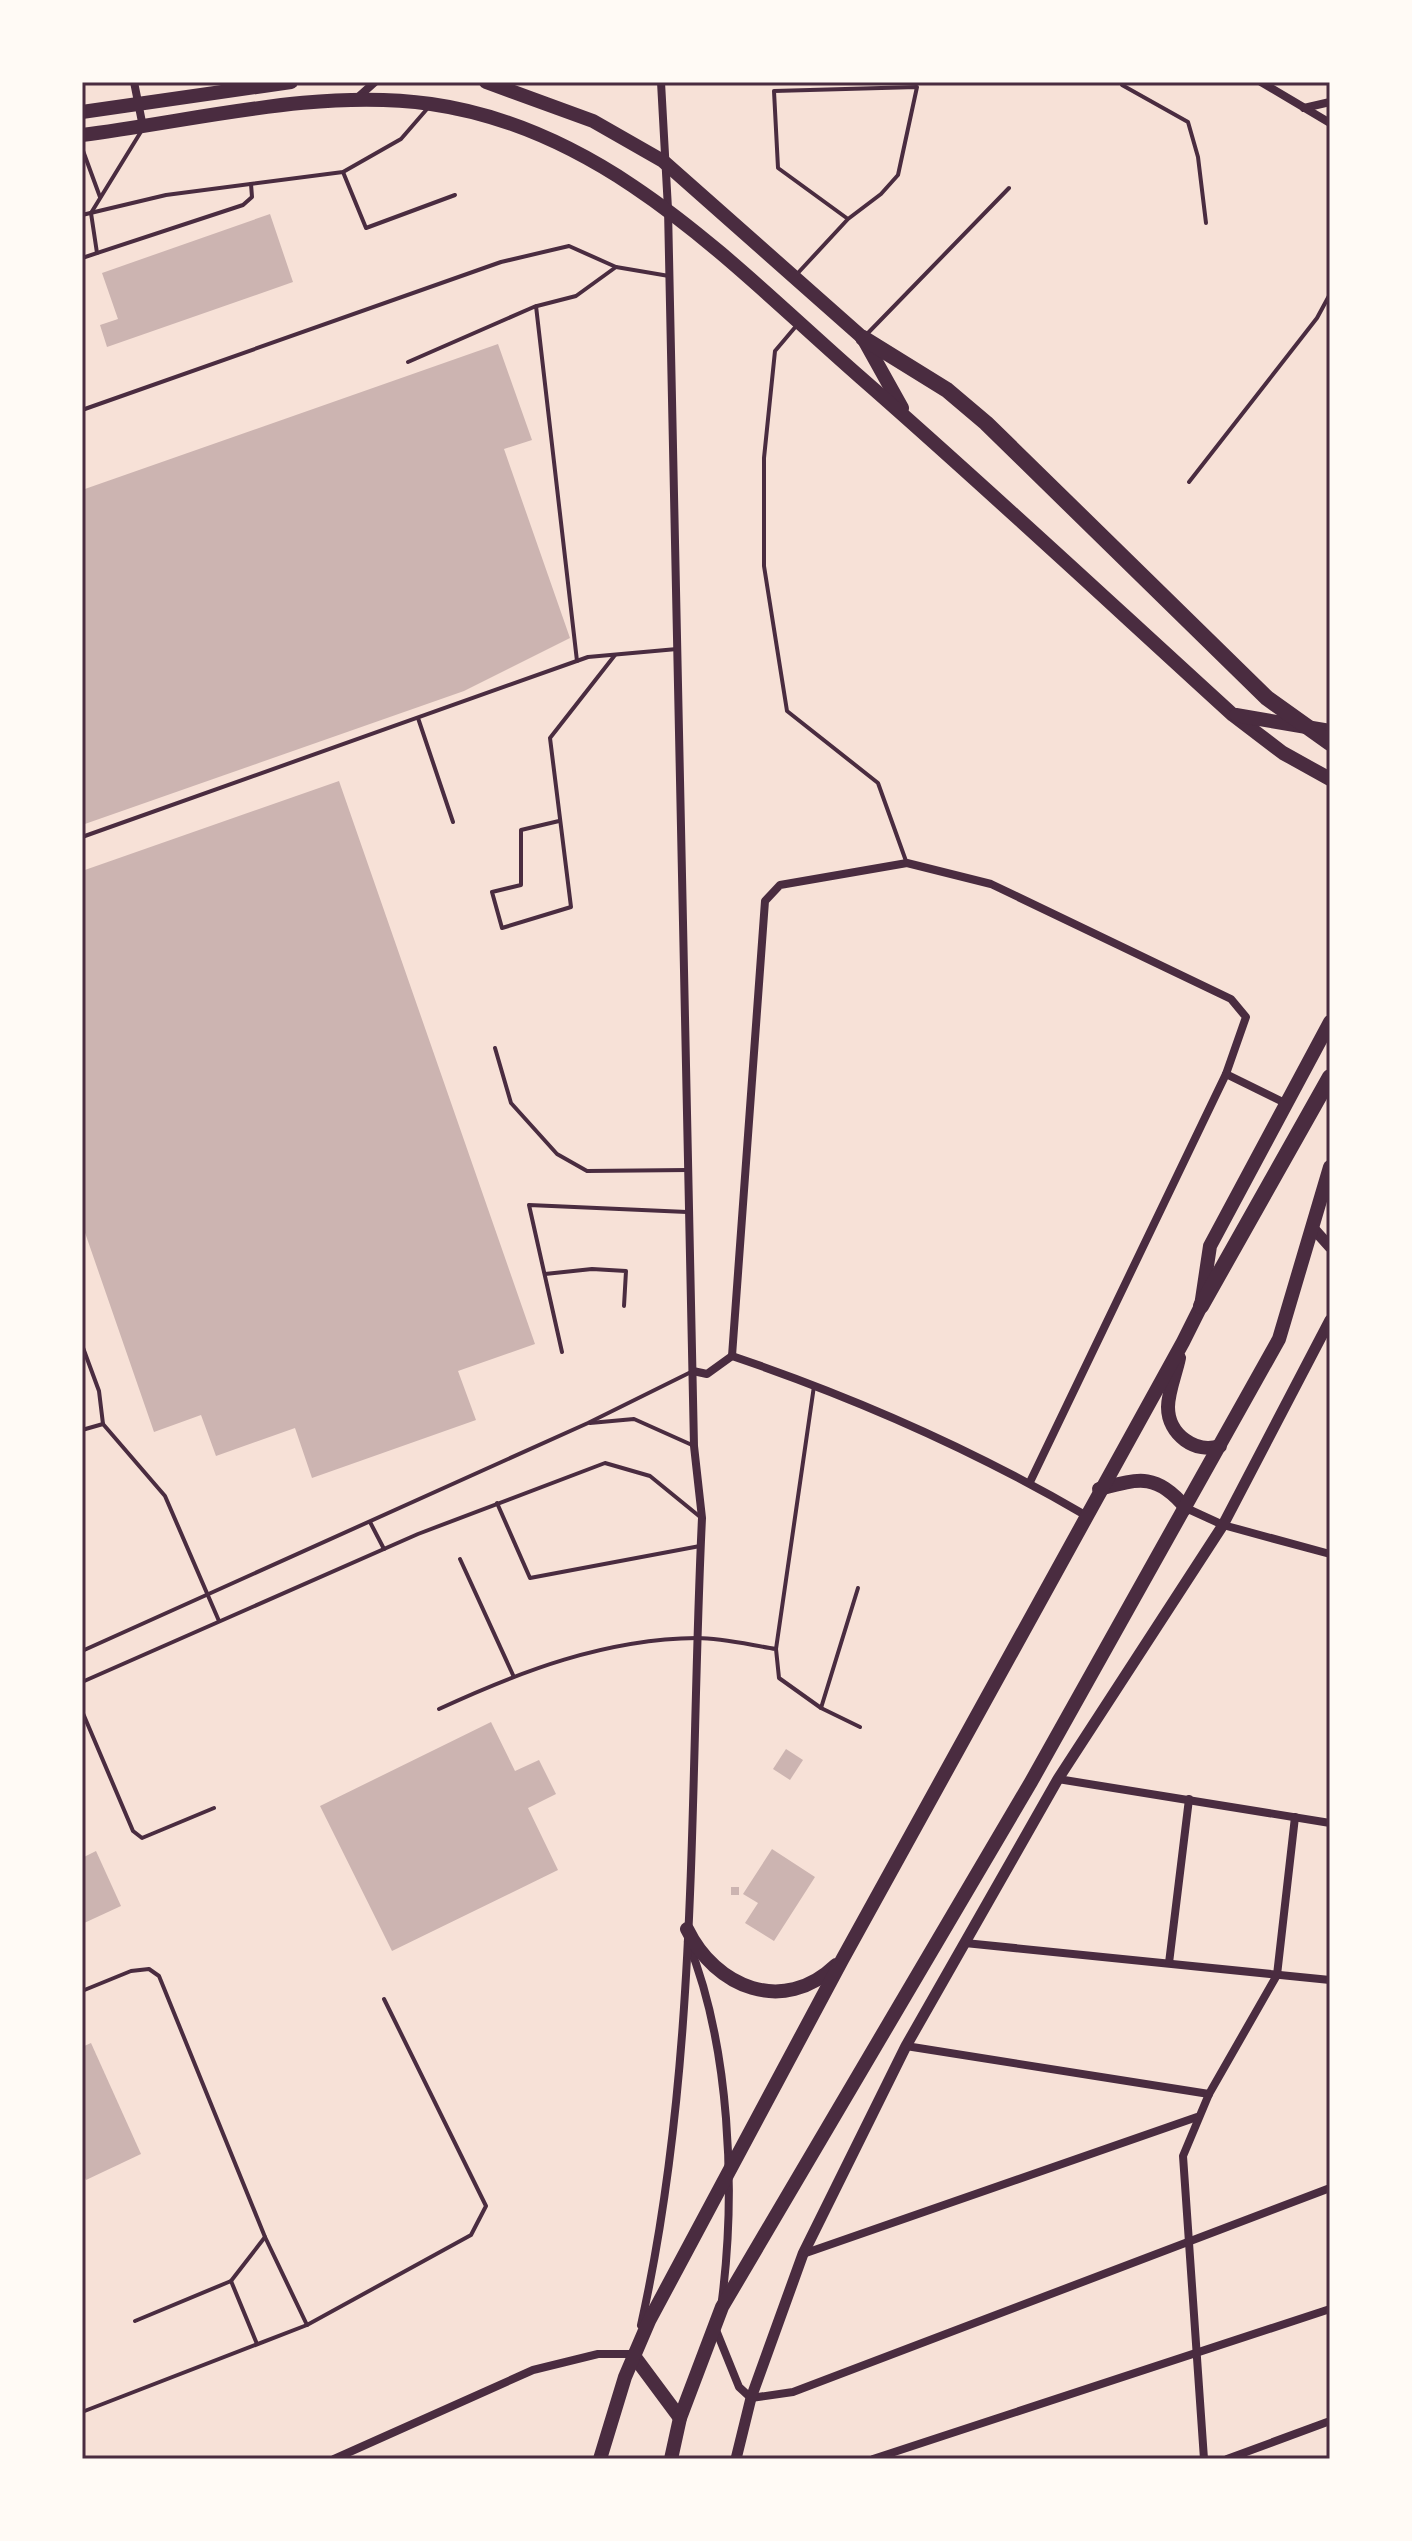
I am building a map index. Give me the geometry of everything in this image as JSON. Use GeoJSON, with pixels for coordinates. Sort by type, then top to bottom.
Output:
{"type":"FeatureCollection","features":[{"type":"Feature","properties":{"kind":"highway"},"geometry":{"type":"LineString","coordinates":[[863,338],[947,390],[986,423],[1267,698],[1330,743]]}},
{"type":"Feature","properties":{"kind":"highway"},"geometry":{"type":"LineString","coordinates":[[1201,1306],[1330,1077]]}},
{"type":"Feature","properties":{"kind":"main road"},"geometry":{"type":"LineString","coordinates":[[82,112],[291,82]]}},
{"type":"Feature","properties":{"kind":"main road"},"geometry":{"type":"LineString","coordinates":[[486,82],[548,102],[593,121],[663,161],[863,338],[908,419]]}},
{"type":"Feature","properties":{"kind":"main road"},"geometry":{"type":"LineString","coordinates":[[82,135],[356,99],[431,104],[487,116],[542,134],[596,160],[668,209],[908,419],[1233,715],[1283,753],[1330,779]]}},
{"type":"Feature","properties":{"kind":"main road"},"geometry":{"type":"LineString","coordinates":[[1233,715],[1330,731]]}},
{"type":"Feature","properties":{"kind":"main road"},"geometry":{"type":"LineString","coordinates":[[600,2459],[615,2406],[649,2321],[842,1960],[1099,1489],[1183,1342],[1201,1306],[1210,1246],[1330,1022]]}},
{"type":"Feature","properties":{"kind":"main road"},"geometry":{"type":"LineString","coordinates":[[671,2459],[680,2418],[722,2307],[1023,1796],[1279,1339],[1330,1167]]}},
{"type":"Feature","properties":{"kind":"main road"},"geometry":{"type":"LineString","coordinates":[[1183,1342],[1167,1407],[1169,1415],[1177,1432],[1190,1445],[1211,1449],[1220,1446]]}},
{"type":"Feature","properties":{"kind":"main road"},"geometry":{"type":"LineString","coordinates":[[1099,1489],[1135,1479],[1157,1482],[1186,1508]]}},
{"type":"Feature","properties":{"kind":"main road"},"geometry":{"type":"LineString","coordinates":[[687,1933],[716,1971],[758,1990],[804,1986],[842,1960]]}},
{"type":"Feature","properties":{"kind":"main road"},"geometry":{"type":"LineString","coordinates":[[634,2356],[680,2418]]}},
{"type":"Feature","properties":{"kind":"street"},"geometry":{"type":"LineString","coordinates":[[134,82],[143,128]]}},
{"type":"Feature","properties":{"kind":"street"},"geometry":{"type":"LineString","coordinates":[[356,99],[375,82]]}},
{"type":"Feature","properties":{"kind":"street"},"geometry":{"type":"LineString","coordinates":[[334,2459],[533,2370],[598,2354],[634,2356],[656,2252],[673,2141],[687,1933],[702,1518],[694,1446],[668,209],[661,82]]}},
{"type":"Feature","properties":{"kind":"street"},"geometry":{"type":"LineString","coordinates":[[1261,82],[1330,123]]}},
{"type":"Feature","properties":{"kind":"street"},"geometry":{"type":"LineString","coordinates":[[1304,108],[1330,102]]}},
{"type":"Feature","properties":{"kind":"street"},"geometry":{"type":"LineString","coordinates":[[732,1356],[765,901],[780,885],[907,863],[991,884],[1231,999],[1246,1017],[1226,1074],[1030,1482]]}},
{"type":"Feature","properties":{"kind":"street"},"geometry":{"type":"LineString","coordinates":[[1226,1074],[1288,1105]]}},
{"type":"Feature","properties":{"kind":"street"},"geometry":{"type":"LineString","coordinates":[[1313,1228],[1330,1247]]}},
{"type":"Feature","properties":{"kind":"street"},"geometry":{"type":"LineString","coordinates":[[736,2459],[751,2398],[803,2254],[906,2046],[1058,1779],[1223,1525],[1330,1320]]}},
{"type":"Feature","properties":{"kind":"street"},"geometry":{"type":"LineString","coordinates":[[693,1371],[707,1374],[732,1356]]}},
{"type":"Feature","properties":{"kind":"street"},"geometry":{"type":"LineString","coordinates":[[732,1356],[814,1384],[1030,1482],[1085,1515]]}},
{"type":"Feature","properties":{"kind":"street"},"geometry":{"type":"LineString","coordinates":[[1186,1508],[1223,1525],[1330,1554]]}},
{"type":"Feature","properties":{"kind":"street"},"geometry":{"type":"LineString","coordinates":[[1058,1779],[1330,1823]]}},
{"type":"Feature","properties":{"kind":"street"},"geometry":{"type":"LineString","coordinates":[[1169,1963],[1189,1799]]}},
{"type":"Feature","properties":{"kind":"street"},"geometry":{"type":"LineString","coordinates":[[1204,2459],[1186,2241],[1183,2156],[1197,2117],[1277,1975],[1295,1817]]}},
{"type":"Feature","properties":{"kind":"street"},"geometry":{"type":"LineString","coordinates":[[687,1933],[717,2056],[727,2174],[722,2307]]}},
{"type":"Feature","properties":{"kind":"street"},"geometry":{"type":"LineString","coordinates":[[965,1943],[1330,1980]]}},
{"type":"Feature","properties":{"kind":"street"},"geometry":{"type":"LineString","coordinates":[[906,2046],[1209,2094]]}},
{"type":"Feature","properties":{"kind":"street"},"geometry":{"type":"LineString","coordinates":[[803,2254],[1197,2117]]}},
{"type":"Feature","properties":{"kind":"street"},"geometry":{"type":"LineString","coordinates":[[751,2398],[793,2392],[823,2382],[1330,2188]]}},
{"type":"Feature","properties":{"kind":"street"},"geometry":{"type":"LineString","coordinates":[[873,2459],[1196,2356],[1330,2309]]}},
{"type":"Feature","properties":{"kind":"street"},"geometry":{"type":"LineString","coordinates":[[714,2326],[739,2387],[751,2398]]}},
{"type":"Feature","properties":{"kind":"street"},"geometry":{"type":"LineString","coordinates":[[1227,2459],[1330,2421]]}},
{"type":"Feature","properties":{"kind":"lane"},"geometry":{"type":"LineString","coordinates":[[1123,82],[1122,85],[1188,122],[1198,157],[1206,223]]}},
{"type":"Feature","properties":{"kind":"lane"},"geometry":{"type":"LineString","coordinates":[[794,277],[848,219],[881,194],[898,175],[917,87],[774,91],[778,168],[848,219]]}},
{"type":"Feature","properties":{"kind":"lane"},"geometry":{"type":"LineString","coordinates":[[82,215],[166,195],[343,172],[401,139],[431,104]]}},
{"type":"Feature","properties":{"kind":"lane"},"geometry":{"type":"LineString","coordinates":[[97,253],[91,213],[143,128]]}},
{"type":"Feature","properties":{"kind":"lane"},"geometry":{"type":"LineString","coordinates":[[82,148],[100,197]]}},
{"type":"Feature","properties":{"kind":"lane"},"geometry":{"type":"LineString","coordinates":[[343,172],[366,228],[455,195]]}},
{"type":"Feature","properties":{"kind":"lane"},"geometry":{"type":"LineString","coordinates":[[82,258],[243,205],[252,197],[251,184]]}},
{"type":"Feature","properties":{"kind":"lane"},"geometry":{"type":"LineString","coordinates":[[863,338],[1009,188]]}},
{"type":"Feature","properties":{"kind":"lane"},"geometry":{"type":"LineString","coordinates":[[82,410],[501,262],[569,246],[616,267],[669,276]]}},
{"type":"Feature","properties":{"kind":"lane"},"geometry":{"type":"LineString","coordinates":[[408,362],[536,306],[576,296],[616,267]]}},
{"type":"Feature","properties":{"kind":"lane"},"geometry":{"type":"LineString","coordinates":[[1189,482],[1317,318],[1330,294]]}},
{"type":"Feature","properties":{"kind":"lane"},"geometry":{"type":"LineString","coordinates":[[536,306],[577,661]]}},
{"type":"Feature","properties":{"kind":"lane"},"geometry":{"type":"LineString","coordinates":[[798,323],[775,351],[764,458],[764,566],[787,711],[878,783],[907,863]]}},
{"type":"Feature","properties":{"kind":"lane"},"geometry":{"type":"LineString","coordinates":[[82,837],[577,661],[677,649]]}},
{"type":"Feature","properties":{"kind":"lane"},"geometry":{"type":"LineString","coordinates":[[559,821],[521,830],[521,885],[492,892],[502,928],[571,907],[550,738],[615,655]]}},
{"type":"Feature","properties":{"kind":"lane"},"geometry":{"type":"LineString","coordinates":[[418,718],[453,822]]}},
{"type":"Feature","properties":{"kind":"lane"},"geometry":{"type":"LineString","coordinates":[[495,1048],[511,1103],[557,1154],[587,1171],[688,1170]]}},
{"type":"Feature","properties":{"kind":"lane"},"geometry":{"type":"LineString","coordinates":[[562,1352],[529,1205],[689,1212]]}},
{"type":"Feature","properties":{"kind":"lane"},"geometry":{"type":"LineString","coordinates":[[545,1274],[592,1269],[626,1271],[624,1306]]}},
{"type":"Feature","properties":{"kind":"lane"},"geometry":{"type":"LineString","coordinates":[[82,1345],[99,1391],[103,1424],[165,1496],[219,1621]]}},
{"type":"Feature","properties":{"kind":"lane"},"geometry":{"type":"LineString","coordinates":[[82,1651],[588,1423],[693,1371]]}},
{"type":"Feature","properties":{"kind":"lane"},"geometry":{"type":"LineString","coordinates":[[814,1384],[776,1649],[779,1678],[821,1708],[860,1727]]}},
{"type":"Feature","properties":{"kind":"lane"},"geometry":{"type":"LineString","coordinates":[[588,1423],[634,1419],[694,1446]]}},
{"type":"Feature","properties":{"kind":"lane"},"geometry":{"type":"LineString","coordinates":[[82,1430],[103,1424]]}},
{"type":"Feature","properties":{"kind":"lane"},"geometry":{"type":"LineString","coordinates":[[82,1682],[384,1549],[605,1463],[650,1476],[702,1518]]}},
{"type":"Feature","properties":{"kind":"lane"},"geometry":{"type":"LineString","coordinates":[[497,1503],[530,1578],[700,1546]]}},
{"type":"Feature","properties":{"kind":"lane"},"geometry":{"type":"LineString","coordinates":[[370,1522],[384,1549]]}},
{"type":"Feature","properties":{"kind":"lane"},"geometry":{"type":"LineString","coordinates":[[460,1559],[513,1675]]}},
{"type":"Feature","properties":{"kind":"lane"},"geometry":{"type":"LineString","coordinates":[[821,1708],[858,1588]]}},
{"type":"Feature","properties":{"kind":"lane"},"geometry":{"type":"LineString","coordinates":[[439,1709],[513,1675],[597,1649],[697,1638],[776,1649]]}},
{"type":"Feature","properties":{"kind":"lane"},"geometry":{"type":"LineString","coordinates":[[82,1711],[133,1831],[142,1838],[214,1808]]}},
{"type":"Feature","properties":{"kind":"lane"},"geometry":{"type":"LineString","coordinates":[[82,1991],[131,1971],[149,1969],[159,1976],[265,2237],[307,2325]]}},
{"type":"Feature","properties":{"kind":"lane"},"geometry":{"type":"LineString","coordinates":[[82,2412],[307,2325],[471,2235],[486,2206],[384,1999]]}},
{"type":"Feature","properties":{"kind":"lane"},"geometry":{"type":"LineString","coordinates":[[135,2321],[231,2281],[265,2237]]}},
{"type":"Feature","properties":{"kind":"lane"},"geometry":{"type":"LineString","coordinates":[[231,2281],[257,2344]]}},
{"type":"Feature","properties":{"kind":"building"},"geometry":{"type":"Polygon","coordinates":[[[270,214],[293,282],[107,347],[100,325],[118,319],[102,273],[270,214]]]}},
{"type":"Feature","properties":{"kind":"building"},"geometry":{"type":"Polygon","coordinates":[[[498,344],[532,440],[504,449],[570,638],[464,691],[82,825],[82,490],[498,344]]]}},
{"type":"Feature","properties":{"kind":"building"},"geometry":{"type":"Polygon","coordinates":[[[339,781],[535,1344],[458,1371],[476,1420],[312,1478],[295,1428],[216,1456],[201,1415],[154,1432],[82,1224],[82,871],[339,781]]]}},
{"type":"Feature","properties":{"kind":"building"},"geometry":{"type":"Polygon","coordinates":[[[491,1722],[515,1771],[539,1760],[556,1794],[528,1808],[558,1870],[392,1951],[320,1806],[491,1722]]]}},
{"type":"Feature","properties":{"kind":"building"},"geometry":{"type":"Polygon","coordinates":[[[786,1749],[803,1760],[790,1780],[773,1769],[786,1749]]]}},
{"type":"Feature","properties":{"kind":"building"},"geometry":{"type":"Polygon","coordinates":[[[772,1849],[815,1877],[774,1941],[745,1923],[758,1903],[743,1894],[772,1849]]]}},
{"type":"Feature","properties":{"kind":"building"},"geometry":{"type":"Polygon","coordinates":[[[96,1851],[121,1906],[82,1924],[82,1858],[96,1851]]]}},
{"type":"Feature","properties":{"kind":"building"},"geometry":{"type":"Polygon","coordinates":[[[731,1887],[739,1887],[739,1895],[731,1895],[731,1887]]]}},
{"type":"Feature","properties":{"kind":"building"},"geometry":{"type":"Polygon","coordinates":[[[91,2043],[141,2154],[86,2180],[82,2171],[82,2047],[91,2043]]]}}]}
